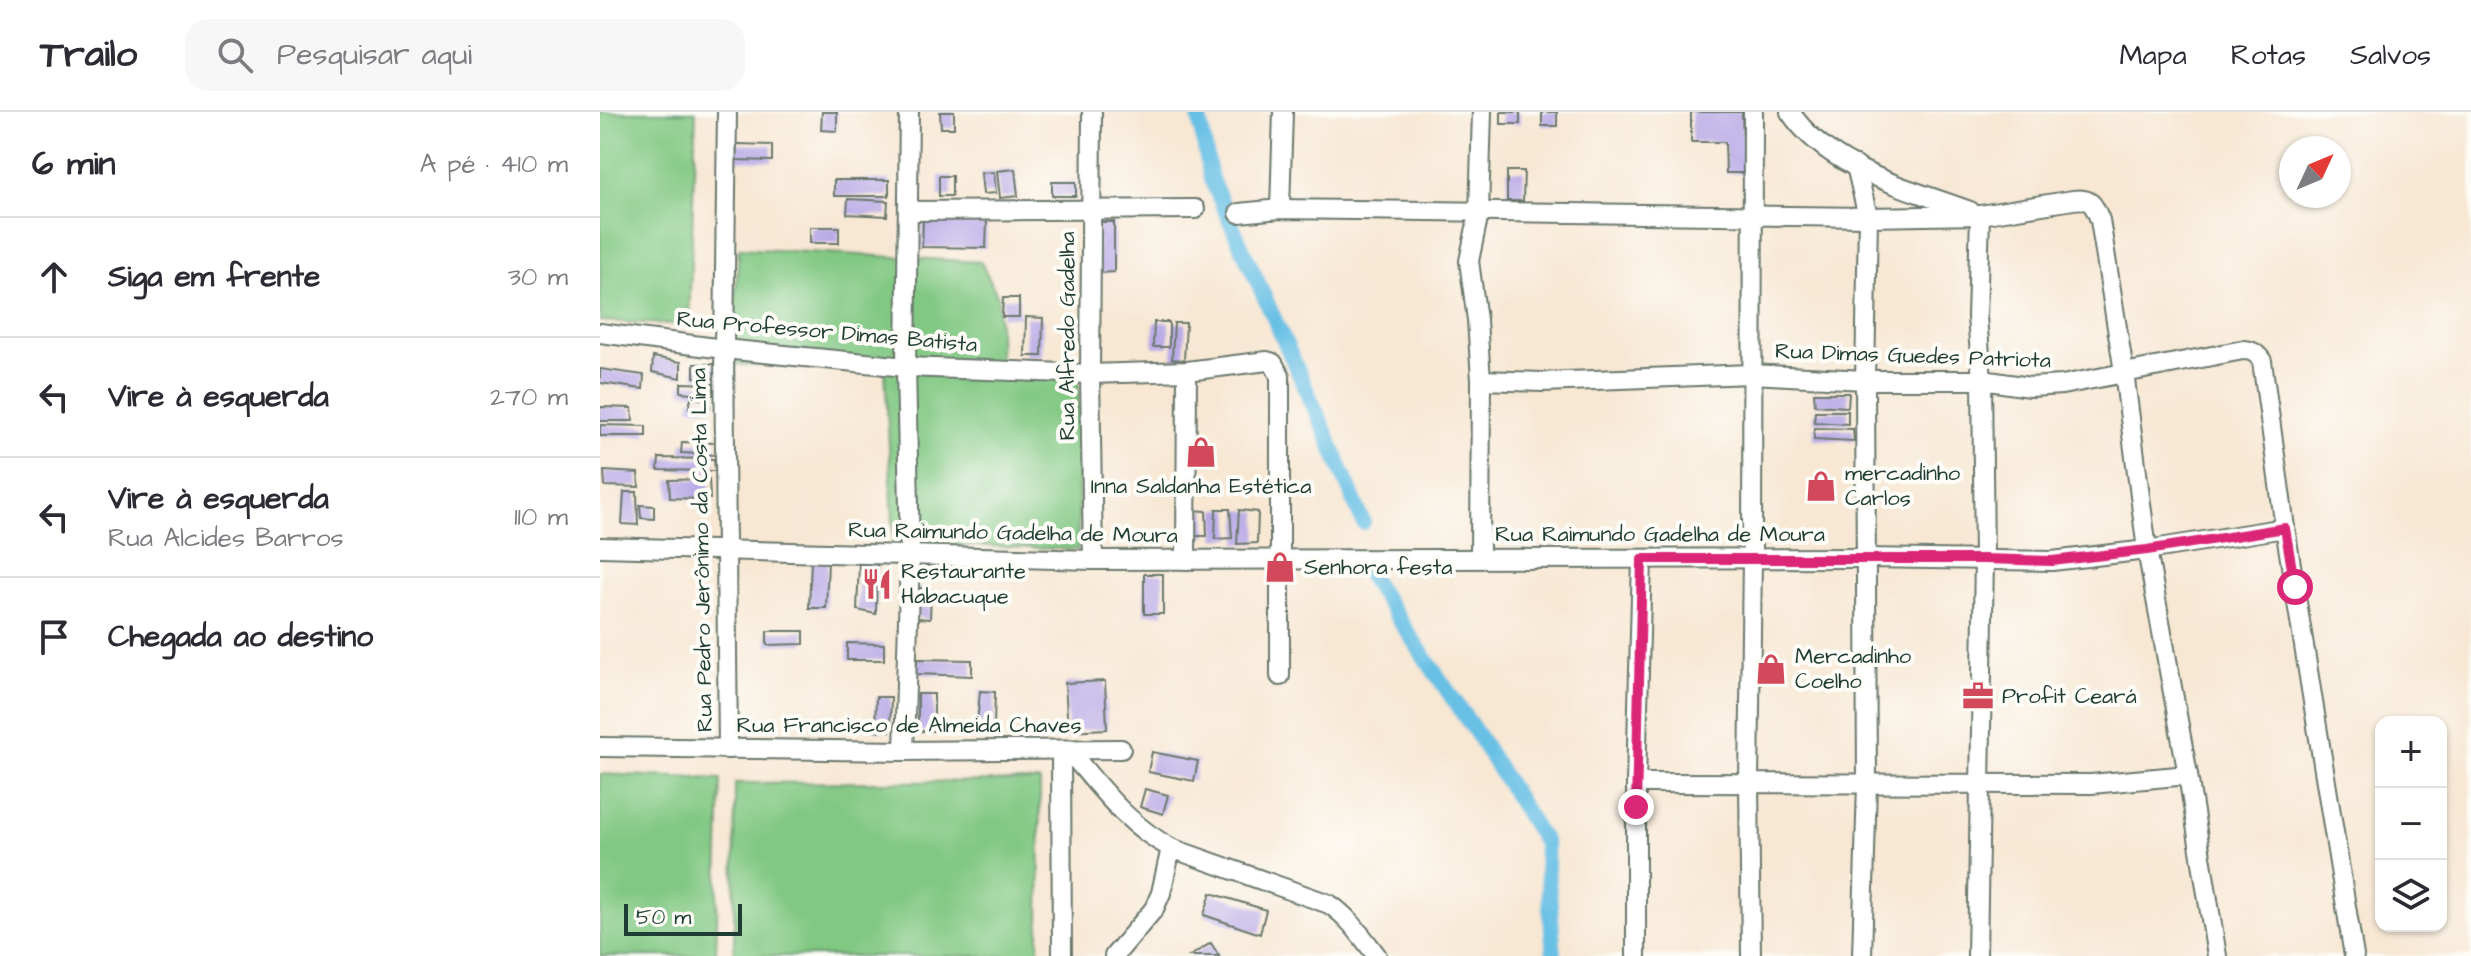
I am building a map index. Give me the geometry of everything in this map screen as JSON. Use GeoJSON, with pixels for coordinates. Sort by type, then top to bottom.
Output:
{"type":"FeatureCollection","features":[{"type":"Feature","properties":{"kind":"street","name":"Rua Pedro Jerônimo da Costa Lima"},"geometry":{"type":"LineString","coordinates":[[727,112],[724,349],[728,749]]}},
{"type":"Feature","properties":{"kind":"street"},"geometry":{"type":"LineString","coordinates":[[904,751],[910,555],[906,367],[909,112]]}},
{"type":"Feature","properties":{"kind":"street","name":"Rua Alfredo Gadelha"},"geometry":{"type":"LineString","coordinates":[[1092,112],[1090,374],[1093,560]]}},
{"type":"Feature","properties":{"kind":"street"},"geometry":{"type":"LineString","coordinates":[[1280,209],[1283,112]]}},
{"type":"Feature","properties":{"kind":"street"},"geometry":{"type":"LineString","coordinates":[[1480,558],[1481,380],[1469,261],[1479,213],[1482,112]]}},
{"type":"Feature","properties":{"kind":"street"},"geometry":{"type":"LineString","coordinates":[[1751,956],[1749,782],[1753,112]]}},
{"type":"Feature","properties":{"kind":"street"},"geometry":{"type":"LineString","coordinates":[[1790,112],[1802,129],[1825,148],[1856,166],[1980,215]]}},
{"type":"Feature","properties":{"kind":"street"},"geometry":{"type":"LineString","coordinates":[[1856,166],[1868,217],[1865,380],[1867,783],[1862,956]]}},
{"type":"Feature","properties":{"kind":"street"},"geometry":{"type":"LineString","coordinates":[[1239,213],[1280,209],[1868,217],[1980,215],[2082,198],[2094,205],[2100,220],[2147,550],[2217,956]]}},
{"type":"Feature","properties":{"kind":"street"},"geometry":{"type":"LineString","coordinates":[[908,211],[1195,209]]}},
{"type":"Feature","properties":{"kind":"street"},"geometry":{"type":"LineString","coordinates":[[1977,956],[1984,559],[1982,380],[1977,317],[1980,215]]}},
{"type":"Feature","properties":{"kind":"street","name":"Rua Professor Dimas Batista"},"geometry":{"type":"LineString","coordinates":[[600,333],[906,367],[1090,374],[1187,371],[1267,361],[1273,363],[1280,376],[1280,558]]}},
{"type":"Feature","properties":{"kind":"street","name":"Rua Dimas Guedes Patriota"},"geometry":{"type":"LineString","coordinates":[[1481,380],[1552,382],[1751,374],[1865,380],[1982,380],[2030,387],[2050,386],[2243,350],[2257,354],[2262,361],[2285,528]]}},
{"type":"Feature","properties":{"kind":"street"},"geometry":{"type":"LineString","coordinates":[[1186,560],[1187,371]]}},
{"type":"Feature","properties":{"kind":"street"},"geometry":{"type":"LineString","coordinates":[[2285,528],[2354,956]]}},
{"type":"Feature","properties":{"kind":"street","name":"Rua Raimundo Gadelha de Moura"},"geometry":{"type":"LineString","coordinates":[[600,547],[1093,560],[1866,558],[2052,561],[2147,550],[2285,528]]}},
{"type":"Feature","properties":{"kind":"street"},"geometry":{"type":"LineString","coordinates":[[1280,558],[1280,676]]}},
{"type":"Feature","properties":{"kind":"street"},"geometry":{"type":"LineString","coordinates":[[1636,956],[1636,783],[1642,559]]}},
{"type":"Feature","properties":{"kind":"street","name":"Rua Francisco de Almeida Chaves"},"geometry":{"type":"LineString","coordinates":[[600,747],[904,751],[1121,749]]}},
{"type":"Feature","properties":{"kind":"street"},"geometry":{"type":"LineString","coordinates":[[1064,750],[1133,824],[1149,836],[1171,848],[1329,904],[1351,922],[1377,956]]}},
{"type":"Feature","properties":{"kind":"street"},"geometry":{"type":"LineString","coordinates":[[1062,956],[1064,750]]}},
{"type":"Feature","properties":{"kind":"street"},"geometry":{"type":"LineString","coordinates":[[1636,783],[2091,784],[2188,775]]}},
{"type":"Feature","properties":{"kind":"street"},"geometry":{"type":"LineString","coordinates":[[1114,956],[1154,909],[1161,893],[1171,848]]}},
{"type":"Feature","properties":{"kind":"green space"},"geometry":{"type":"Polygon","coordinates":[[[600,112],[696,112],[689,325],[600,321],[600,112]]]}},
{"type":"Feature","properties":{"kind":"green space"},"geometry":{"type":"Polygon","coordinates":[[[739,248],[981,262],[998,297],[1000,367],[1079,371],[1078,550],[894,542],[885,371],[731,364],[739,248]]]}},
{"type":"Feature","properties":{"kind":"green space"},"geometry":{"type":"Polygon","coordinates":[[[600,774],[721,779],[716,956],[600,956],[600,774]]]}},
{"type":"Feature","properties":{"kind":"green space"},"geometry":{"type":"Polygon","coordinates":[[[1040,781],[1039,956],[734,956],[735,783],[1040,781]]]}},
{"type":"Feature","properties":{"kind":"building"},"geometry":{"type":"Polygon","coordinates":[[[822,112],[837,112],[837,131],[821,130],[822,112]]]}},
{"type":"Feature","properties":{"kind":"building"},"geometry":{"type":"Polygon","coordinates":[[[940,112],[954,112],[954,128],[941,128],[940,112]]]}},
{"type":"Feature","properties":{"kind":"building"},"geometry":{"type":"Polygon","coordinates":[[[1501,112],[1520,112],[1520,124],[1501,124],[1501,112]]]}},
{"type":"Feature","properties":{"kind":"building"},"geometry":{"type":"Polygon","coordinates":[[[1542,112],[1557,112],[1557,126],[1542,126],[1542,112]]]}},
{"type":"Feature","properties":{"kind":"building"},"geometry":{"type":"Polygon","coordinates":[[[1691,112],[1742,112],[1744,173],[1726,173],[1725,142],[1691,142],[1691,112]]]}},
{"type":"Feature","properties":{"kind":"building"},"geometry":{"type":"Polygon","coordinates":[[[737,144],[772,145],[772,161],[736,160],[737,144]]]}},
{"type":"Feature","properties":{"kind":"building"},"geometry":{"type":"Polygon","coordinates":[[[1015,169],[1018,196],[1000,198],[997,171],[1015,169]]]}},
{"type":"Feature","properties":{"kind":"building"},"geometry":{"type":"Polygon","coordinates":[[[1507,171],[1524,171],[1523,201],[1507,201],[1507,171]]]}},
{"type":"Feature","properties":{"kind":"building"},"geometry":{"type":"Polygon","coordinates":[[[994,172],[996,193],[983,194],[981,173],[994,172]]]}},
{"type":"Feature","properties":{"kind":"building"},"geometry":{"type":"Polygon","coordinates":[[[939,176],[952,176],[952,196],[939,196],[939,176]]]}},
{"type":"Feature","properties":{"kind":"building"},"geometry":{"type":"Polygon","coordinates":[[[834,180],[889,180],[889,196],[834,196],[834,180]]]}},
{"type":"Feature","properties":{"kind":"building"},"geometry":{"type":"Polygon","coordinates":[[[1052,182],[1076,182],[1076,196],[1052,196],[1052,182]]]}},
{"type":"Feature","properties":{"kind":"building"},"geometry":{"type":"Polygon","coordinates":[[[848,199],[888,201],[887,216],[847,214],[848,199]]]}},
{"type":"Feature","properties":{"kind":"building"},"geometry":{"type":"Polygon","coordinates":[[[987,219],[986,248],[922,247],[923,220],[987,219]]]}},
{"type":"Feature","properties":{"kind":"building"},"geometry":{"type":"Polygon","coordinates":[[[1098,222],[1114,222],[1114,272],[1098,273],[1098,222]]]}},
{"type":"Feature","properties":{"kind":"building"},"geometry":{"type":"Polygon","coordinates":[[[810,227],[839,227],[839,243],[810,243],[810,227]]]}},
{"type":"Feature","properties":{"kind":"building"},"geometry":{"type":"Polygon","coordinates":[[[1003,298],[1019,298],[1019,317],[1002,317],[1003,298]]]}},
{"type":"Feature","properties":{"kind":"building"},"geometry":{"type":"Polygon","coordinates":[[[1026,317],[1043,318],[1042,356],[1025,356],[1026,317]]]}},
{"type":"Feature","properties":{"kind":"building"},"geometry":{"type":"Polygon","coordinates":[[[1154,322],[1169,322],[1169,347],[1153,347],[1154,322]]]}},
{"type":"Feature","properties":{"kind":"building"},"geometry":{"type":"Polygon","coordinates":[[[1174,323],[1186,323],[1184,360],[1172,359],[1174,323]]]}},
{"type":"Feature","properties":{"kind":"building"},"geometry":{"type":"Polygon","coordinates":[[[653,357],[681,362],[681,378],[652,372],[653,357]]]}},
{"type":"Feature","properties":{"kind":"building"},"geometry":{"type":"Polygon","coordinates":[[[694,364],[719,364],[718,379],[694,377],[694,364]]]}},
{"type":"Feature","properties":{"kind":"building"},"geometry":{"type":"Polygon","coordinates":[[[600,369],[644,375],[643,389],[600,383],[600,369]]]}},
{"type":"Feature","properties":{"kind":"building"},"geometry":{"type":"Polygon","coordinates":[[[681,383],[714,384],[714,395],[681,392],[681,383]]]}},
{"type":"Feature","properties":{"kind":"building"},"geometry":{"type":"Polygon","coordinates":[[[1814,393],[1849,393],[1848,407],[1815,405],[1814,393]]]}},
{"type":"Feature","properties":{"kind":"building"},"geometry":{"type":"Polygon","coordinates":[[[691,398],[710,399],[710,408],[689,408],[691,398]]]}},
{"type":"Feature","properties":{"kind":"building"},"geometry":{"type":"Polygon","coordinates":[[[600,407],[632,408],[633,421],[600,421],[600,407]]]}},
{"type":"Feature","properties":{"kind":"building"},"geometry":{"type":"Polygon","coordinates":[[[1815,411],[1848,411],[1848,424],[1814,422],[1815,411]]]}},
{"type":"Feature","properties":{"kind":"building"},"geometry":{"type":"Polygon","coordinates":[[[600,425],[646,426],[646,436],[600,436],[600,425]]]}},
{"type":"Feature","properties":{"kind":"building"},"geometry":{"type":"Polygon","coordinates":[[[1814,428],[1853,429],[1854,441],[1814,439],[1814,428]]]}},
{"type":"Feature","properties":{"kind":"building"},"geometry":{"type":"Polygon","coordinates":[[[682,442],[716,443],[716,455],[681,453],[682,442]]]}},
{"type":"Feature","properties":{"kind":"building"},"geometry":{"type":"Polygon","coordinates":[[[659,458],[714,459],[715,471],[658,470],[659,458]]]}},
{"type":"Feature","properties":{"kind":"building"},"geometry":{"type":"Polygon","coordinates":[[[604,471],[638,473],[639,487],[605,486],[604,471]]]}},
{"type":"Feature","properties":{"kind":"building"},"geometry":{"type":"Polygon","coordinates":[[[709,479],[710,499],[670,498],[669,480],[709,479]]]}},
{"type":"Feature","properties":{"kind":"building"},"geometry":{"type":"Polygon","coordinates":[[[624,492],[637,492],[638,525],[622,524],[624,492]]]}},
{"type":"Feature","properties":{"kind":"building"},"geometry":{"type":"Polygon","coordinates":[[[640,505],[654,506],[654,519],[641,518],[640,505]]]}},
{"type":"Feature","properties":{"kind":"building"},"geometry":{"type":"Polygon","coordinates":[[[1216,509],[1230,509],[1232,538],[1215,539],[1216,509]]]}},
{"type":"Feature","properties":{"kind":"building"},"geometry":{"type":"Polygon","coordinates":[[[1191,510],[1206,511],[1207,536],[1191,536],[1191,510]]]}},
{"type":"Feature","properties":{"kind":"building"},"geometry":{"type":"Polygon","coordinates":[[[1239,510],[1258,512],[1257,543],[1237,544],[1239,510]]]}},
{"type":"Feature","properties":{"kind":"building"},"geometry":{"type":"Polygon","coordinates":[[[811,561],[828,562],[826,608],[809,608],[811,561]]]}},
{"type":"Feature","properties":{"kind":"building"},"geometry":{"type":"Polygon","coordinates":[[[859,564],[877,564],[876,614],[857,610],[859,564]]]}},
{"type":"Feature","properties":{"kind":"building"},"geometry":{"type":"Polygon","coordinates":[[[1144,574],[1163,574],[1163,614],[1144,614],[1144,574]]]}},
{"type":"Feature","properties":{"kind":"building"},"geometry":{"type":"Polygon","coordinates":[[[918,588],[931,589],[930,619],[917,618],[918,588]]]}},
{"type":"Feature","properties":{"kind":"building"},"geometry":{"type":"Polygon","coordinates":[[[767,631],[804,631],[804,644],[767,645],[767,631]]]}},
{"type":"Feature","properties":{"kind":"building"},"geometry":{"type":"Polygon","coordinates":[[[847,643],[884,644],[884,660],[847,660],[847,643]]]}},
{"type":"Feature","properties":{"kind":"building"},"geometry":{"type":"Polygon","coordinates":[[[917,659],[972,660],[972,676],[916,674],[917,659]]]}},
{"type":"Feature","properties":{"kind":"building"},"geometry":{"type":"Polygon","coordinates":[[[1105,681],[1107,729],[1068,731],[1065,683],[1105,681]]]}},
{"type":"Feature","properties":{"kind":"building"},"geometry":{"type":"Polygon","coordinates":[[[980,691],[995,692],[994,725],[977,724],[980,691]]]}},
{"type":"Feature","properties":{"kind":"building"},"geometry":{"type":"Polygon","coordinates":[[[918,694],[934,694],[934,731],[918,731],[918,694]]]}},
{"type":"Feature","properties":{"kind":"building"},"geometry":{"type":"Polygon","coordinates":[[[876,697],[891,697],[890,731],[875,731],[876,697]]]}},
{"type":"Feature","properties":{"kind":"building"},"geometry":{"type":"Polygon","coordinates":[[[1152,752],[1198,761],[1194,781],[1148,772],[1152,752]]]}},
{"type":"Feature","properties":{"kind":"building"},"geometry":{"type":"Polygon","coordinates":[[[1145,789],[1168,795],[1163,814],[1140,807],[1145,789]]]}},
{"type":"Feature","properties":{"kind":"building"},"geometry":{"type":"Polygon","coordinates":[[[1211,893],[1266,910],[1260,934],[1204,915],[1211,893]]]}},
{"type":"Feature","properties":{"kind":"building"},"geometry":{"type":"Polygon","coordinates":[[[1211,943],[1219,956],[1190,956],[1211,943]]]}},
{"type":"Feature","properties":{"kind":"waterway"},"geometry":{"type":"LineString","coordinates":[[1198,112],[1211,179],[1363,522]]}},
{"type":"Feature","properties":{"kind":"waterway"},"geometry":{"type":"LineString","coordinates":[[1364,568],[1477,734],[1545,843],[1554,956]]}},
{"type":"Feature","properties":{"kind":"place","name":"Inna Saldanha Estética"},"geometry":{"type":"Point","coordinates":[1201,452]}},
{"type":"Feature","properties":{"kind":"place","name":"mercadinho Carlos"},"geometry":{"type":"Point","coordinates":[1821,486]}},
{"type":"Feature","properties":{"kind":"place","name":"Senhora festa"},"geometry":{"type":"Point","coordinates":[1280,567]}},
{"type":"Feature","properties":{"kind":"place","name":"Restaurante Habacuque"},"geometry":{"type":"Point","coordinates":[877,584]}},
{"type":"Feature","properties":{"kind":"place","name":"Mercadinho Coelho"},"geometry":{"type":"Point","coordinates":[1771,669]}},
{"type":"Feature","properties":{"kind":"place","name":"Profit Ceará"},"geometry":{"type":"Point","coordinates":[1978,696]}},
{"type":"Feature","properties":{"kind":"route"},"geometry":{"type":"LineString","coordinates":[[1636,807],[1642,559],[2052,561],[2147,550],[2285,528],[2295,587]]}}]}
